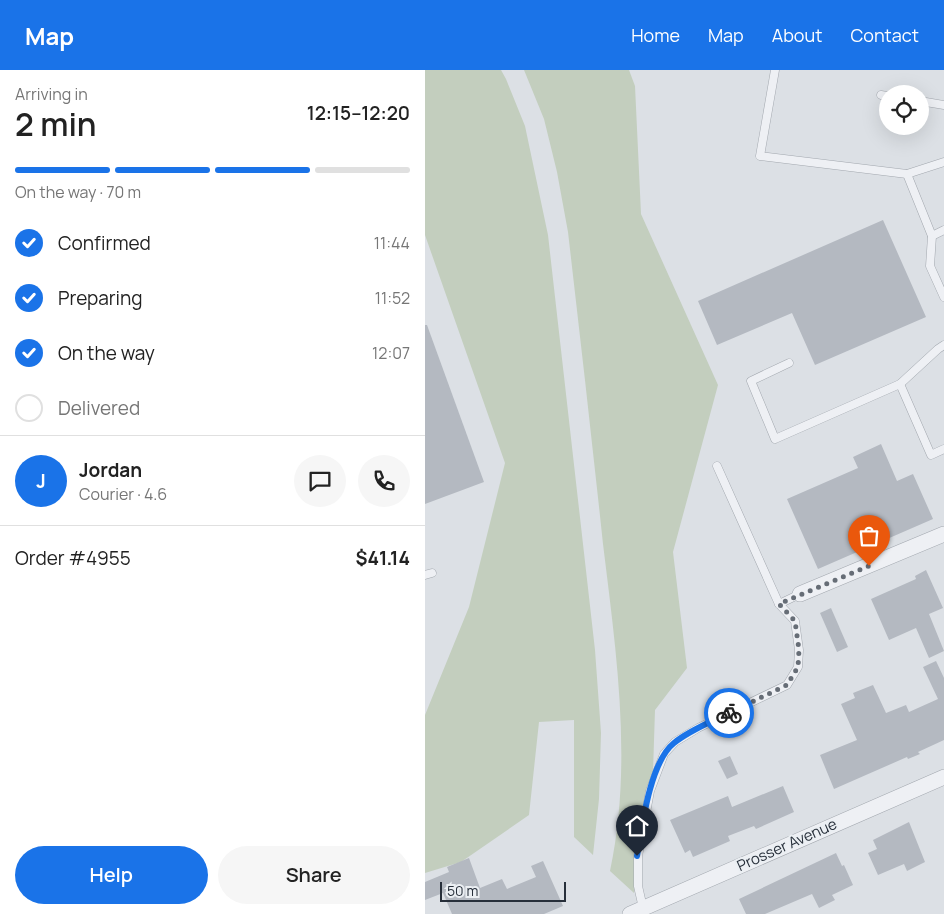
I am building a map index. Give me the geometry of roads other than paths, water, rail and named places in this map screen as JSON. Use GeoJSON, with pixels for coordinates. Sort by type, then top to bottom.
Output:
{"type":"FeatureCollection","features":[{"type":"Feature","properties":{"kind":"street"},"geometry":{"type":"LineString","coordinates":[[800,594],[944,534]]}},
{"type":"Feature","properties":{"kind":"street","name":"Prosser Avenue"},"geometry":{"type":"LineString","coordinates":[[636,911],[944,777]]}},
{"type":"Feature","properties":{"kind":"lane"},"geometry":{"type":"LineString","coordinates":[[775,70],[760,156],[907,174],[944,162]]}},
{"type":"Feature","properties":{"kind":"lane"},"geometry":{"type":"LineString","coordinates":[[929,102],[944,105]]}},
{"type":"Feature","properties":{"kind":"lane"},"geometry":{"type":"LineString","coordinates":[[907,174],[932,236],[930,266],[944,297]]}},
{"type":"Feature","properties":{"kind":"lane"},"geometry":{"type":"LineString","coordinates":[[932,236],[944,230]]}},
{"type":"Feature","properties":{"kind":"lane"},"geometry":{"type":"LineString","coordinates":[[789,363],[751,381],[775,438],[900,384],[938,348],[944,345]]}},
{"type":"Feature","properties":{"kind":"lane"},"geometry":{"type":"LineString","coordinates":[[900,384],[931,455],[944,449]]}},
{"type":"Feature","properties":{"kind":"lane"},"geometry":{"type":"LineString","coordinates":[[636,911],[638,886],[637,856],[650,791],[663,754],[675,742],[698,728],[787,685],[798,667],[799,650],[795,621],[779,604],[717,466]]}},
{"type":"Feature","properties":{"kind":"lane"},"geometry":{"type":"LineString","coordinates":[[779,604],[800,594]]}}]}
